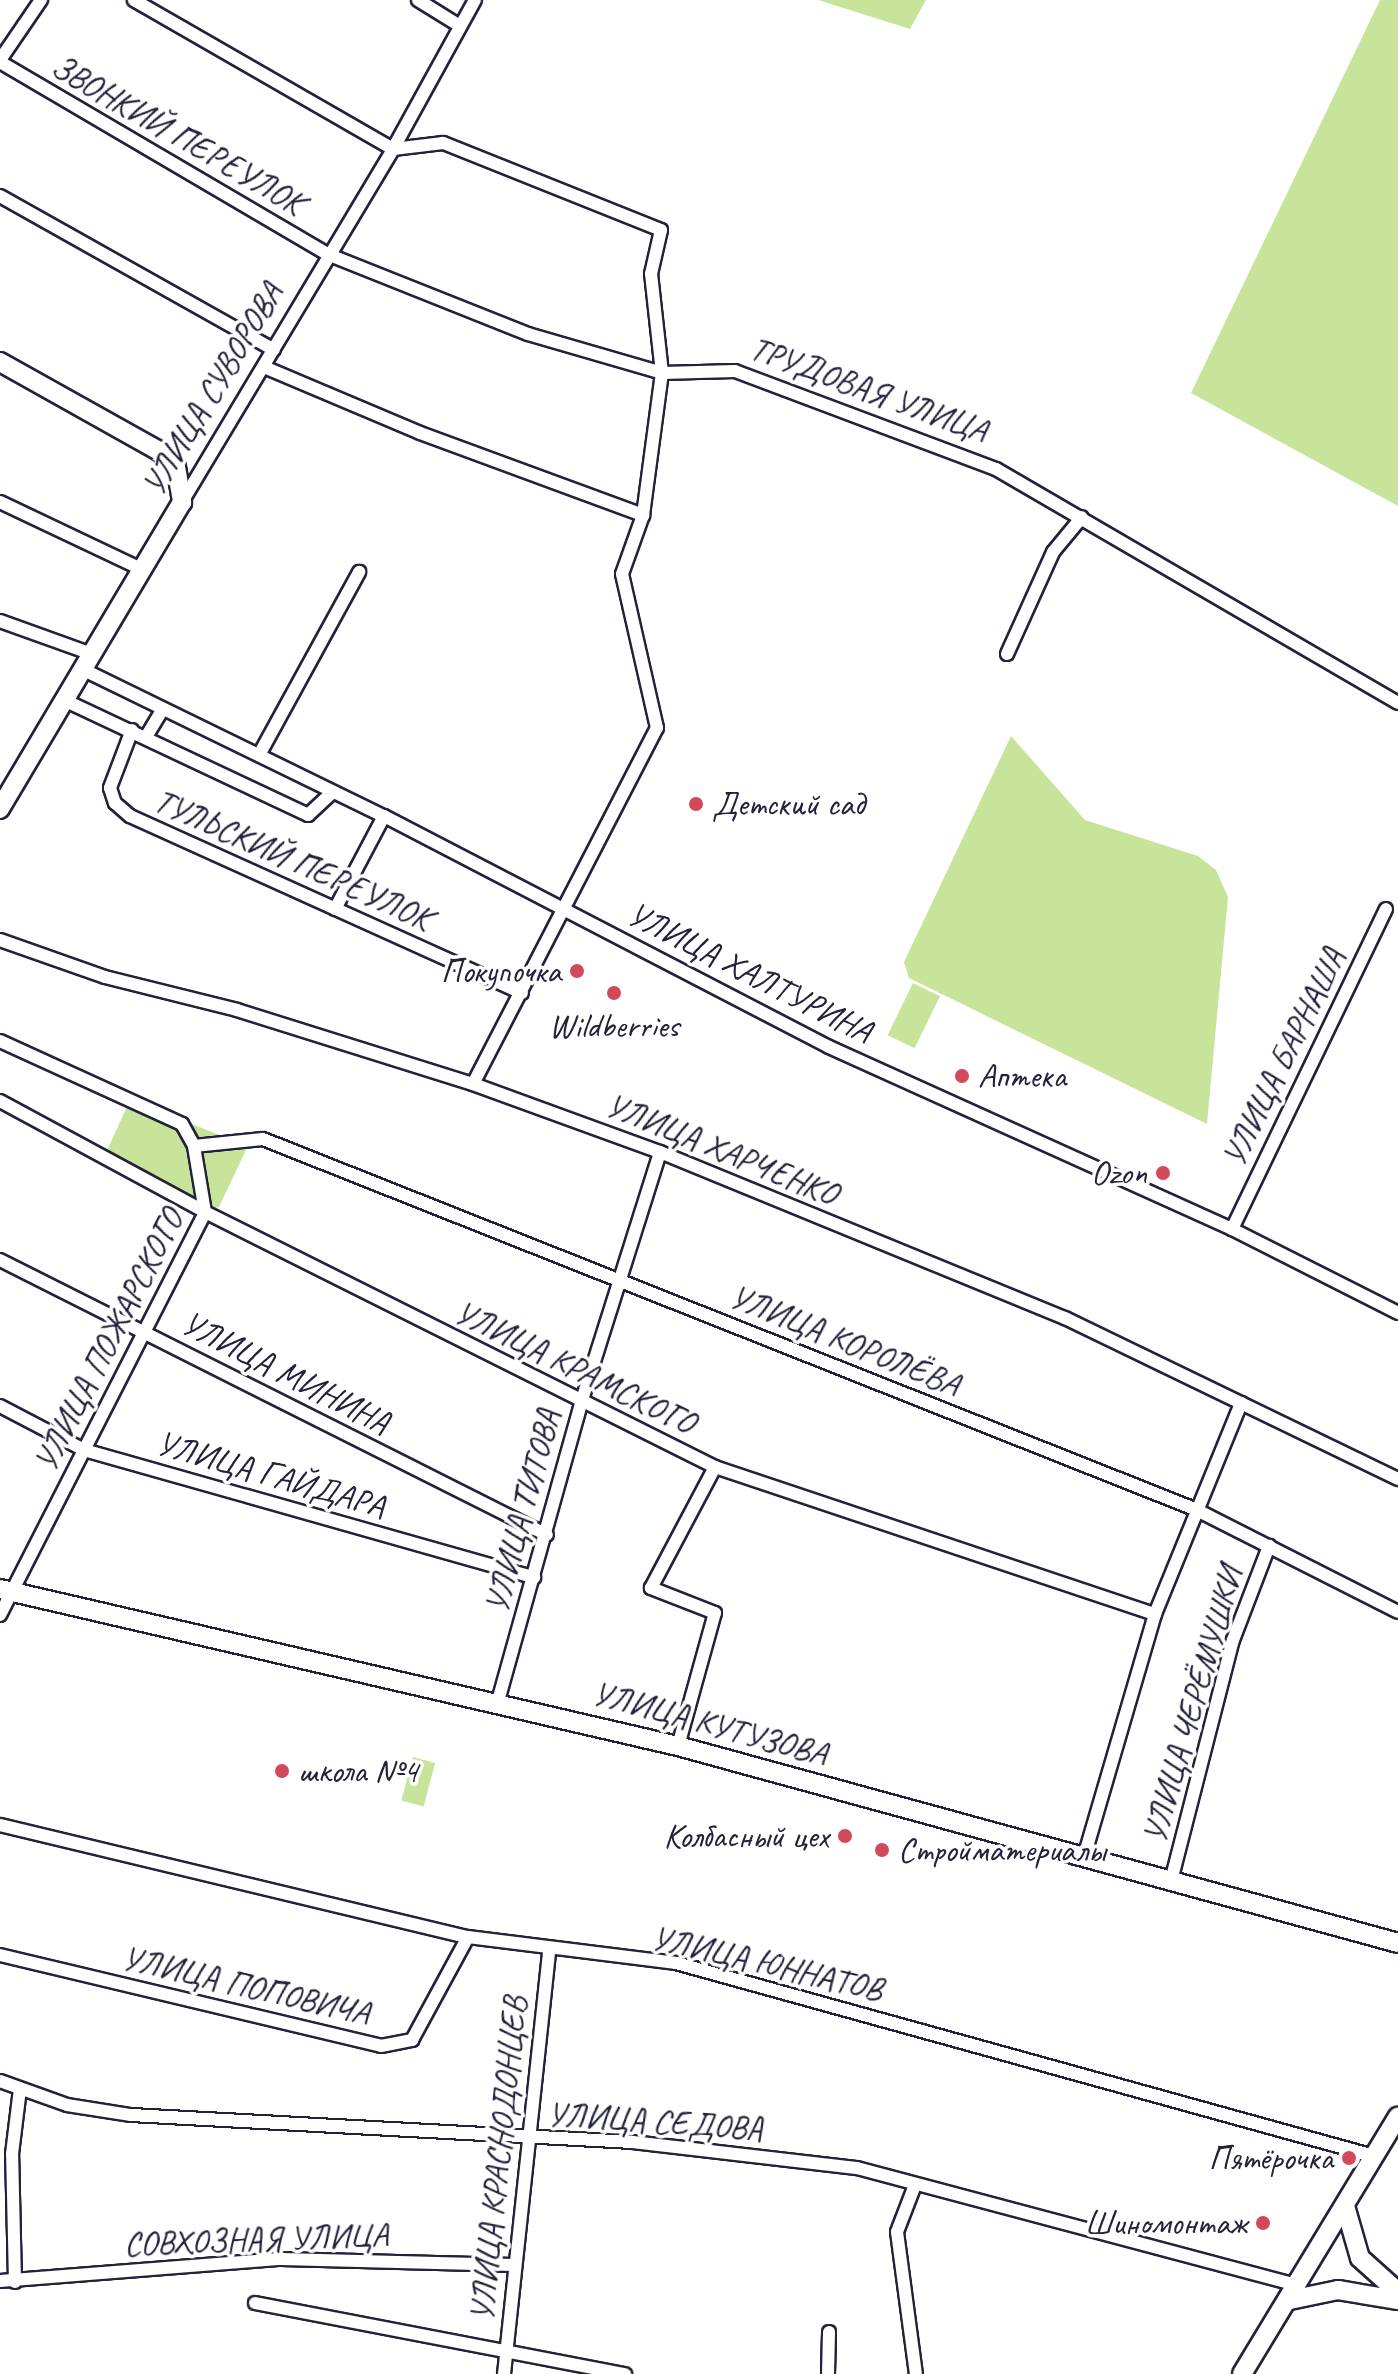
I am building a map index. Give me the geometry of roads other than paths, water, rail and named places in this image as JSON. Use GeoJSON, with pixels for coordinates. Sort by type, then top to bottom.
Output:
{"type":"FeatureCollection","features":[{"type":"Feature","properties":{"kind":"main road"},"geometry":{"type":"LineString","coordinates":[[0,362],[159,451],[176,467],[182,502]]}},
{"type":"Feature","properties":{"kind":"main road","name":"УЛИЦА СУВОРОВА"},"geometry":{"type":"LineString","coordinates":[[0,808],[182,502]]}},
{"type":"Feature","properties":{"kind":"main road","name":"УЛИЦА КУТУЗОВА"},"geometry":{"type":"LineString","coordinates":[[5,1591],[498,1701],[678,1746],[1398,1943]]}},
{"type":"Feature","properties":{"kind":"main road"},"geometry":{"type":"LineString","coordinates":[[1242,2374],[1398,2116]]}},
{"type":"Feature","properties":{"kind":"main road"},"geometry":{"type":"LineString","coordinates":[[1345,2206],[1360,2258],[1398,2292]]}},
{"type":"Feature","properties":{"kind":"main road"},"geometry":{"type":"LineString","coordinates":[[1293,2292],[1338,2290],[1398,2300]]}},
{"type":"Feature","properties":{"kind":"street"},"geometry":{"type":"LineString","coordinates":[[0,61],[41,0]]}},
{"type":"Feature","properties":{"kind":"street"},"geometry":{"type":"LineString","coordinates":[[134,0],[393,149],[443,143],[661,230],[651,274],[662,373],[643,515],[622,574],[657,728],[567,910],[473,1084]]}},
{"type":"Feature","properties":{"kind":"street"},"geometry":{"type":"LineString","coordinates":[[418,0],[460,26]]}},
{"type":"Feature","properties":{"kind":"street","name":"УЛИЦА СУВОРОВА"},"geometry":{"type":"LineString","coordinates":[[182,502],[274,350],[327,254],[393,149],[475,0]]}},
{"type":"Feature","properties":{"kind":"street","name":"ЗВОНКИЙ ПЕРЕУЛОК"},"geometry":{"type":"LineString","coordinates":[[0,61],[327,254],[528,334],[662,373]]}},
{"type":"Feature","properties":{"kind":"street"},"geometry":{"type":"LineString","coordinates":[[0,196],[274,350]]}},
{"type":"Feature","properties":{"kind":"street"},"geometry":{"type":"LineString","coordinates":[[264,367],[420,433],[643,515]]}},
{"type":"Feature","properties":{"kind":"street","name":"ТРУДОВАЯ УЛИЦА"},"geometry":{"type":"LineString","coordinates":[[662,373],[735,371],[996,469],[1398,703]]}},
{"type":"Feature","properties":{"kind":"street"},"geometry":{"type":"LineString","coordinates":[[0,502],[141,569]]}},
{"type":"Feature","properties":{"kind":"street"},"geometry":{"type":"LineString","coordinates":[[1007,654],[1053,552],[1082,517]]}},
{"type":"Feature","properties":{"kind":"street"},"geometry":{"type":"LineString","coordinates":[[259,755],[359,572]]}},
{"type":"Feature","properties":{"kind":"street","name":"УЛИЦА ХАЛТУРИНА"},"geometry":{"type":"LineString","coordinates":[[0,621],[87,661],[162,710],[384,816],[829,1047],[1232,1229],[1398,1313]]}},
{"type":"Feature","properties":{"kind":"street"},"geometry":{"type":"LineString","coordinates":[[64,700],[308,815],[332,793]]}},
{"type":"Feature","properties":{"kind":"street"},"geometry":{"type":"LineString","coordinates":[[146,737],[162,710]]}},
{"type":"Feature","properties":{"kind":"street","name":"ТУЛЬСКИЙ ПЕРЕУЛОК"},"geometry":{"type":"LineString","coordinates":[[132,730],[110,788],[115,803],[130,816],[522,993]]}},
{"type":"Feature","properties":{"kind":"street"},"geometry":{"type":"LineString","coordinates":[[335,909],[384,816]]}},
{"type":"Feature","properties":{"kind":"street","name":"УЛИЦА БАРНАША"},"geometry":{"type":"LineString","coordinates":[[1232,1229],[1386,909]]}},
{"type":"Feature","properties":{"kind":"street","name":"УЛИЦА ХАРЧЕНКО"},"geometry":{"type":"LineString","coordinates":[[0,940],[105,977],[279,1022],[473,1084],[660,1152],[1065,1318],[1398,1479]]}},
{"type":"Feature","properties":{"kind":"street"},"geometry":{"type":"LineString","coordinates":[[0,1041],[182,1124],[194,1146]]}},
{"type":"Feature","properties":{"kind":"street","name":"УЛИЦА КРАМСКОГО"},"geometry":{"type":"LineString","coordinates":[[0,1101],[205,1212],[581,1403],[715,1467],[1155,1614]]}},
{"type":"Feature","properties":{"kind":"street","name":"УЛИЦА КОРОЛЁВА"},"geometry":{"type":"LineString","coordinates":[[194,1146],[263,1139],[1197,1510],[1398,1612]]}},
{"type":"Feature","properties":{"kind":"street","name":"УЛИЦА ПОЖАРСКОГО"},"geometry":{"type":"LineString","coordinates":[[0,1615],[5,1591],[84,1450],[205,1212],[194,1146]]}},
{"type":"Feature","properties":{"kind":"street","name":"УЛИЦА ТИТОВА"},"geometry":{"type":"LineString","coordinates":[[498,1701],[547,1535],[581,1403],[660,1152]]}},
{"type":"Feature","properties":{"kind":"street","name":"УЛИЦА МИНИНА"},"geometry":{"type":"LineString","coordinates":[[0,1260],[547,1535]]}},
{"type":"Feature","properties":{"kind":"street"},"geometry":{"type":"LineString","coordinates":[[1084,1857],[1155,1614],[1241,1403]]}},
{"type":"Feature","properties":{"kind":"street","name":"УЛИЦА ГАЙДАРА"},"geometry":{"type":"LineString","coordinates":[[0,1406],[84,1450],[534,1577]]}},
{"type":"Feature","properties":{"kind":"street"},"geometry":{"type":"LineString","coordinates":[[678,1746],[715,1613],[651,1588],[715,1467]]}},
{"type":"Feature","properties":{"kind":"street","name":"УЛИЦА ЧЕРЁМУШКИ"},"geometry":{"type":"LineString","coordinates":[[1171,1881],[1233,1640],[1269,1546]]}},
{"type":"Feature","properties":{"kind":"street","name":"УЛИЦА ЮННАТОВ"},"geometry":{"type":"LineString","coordinates":[[0,1825],[468,1937],[549,1951],[676,1963],[1374,2156]]}},
{"type":"Feature","properties":{"kind":"street","name":"УЛИЦА ПОПОВИЧА"},"geometry":{"type":"LineString","coordinates":[[0,1955],[381,2046],[412,2040],[468,1937]]}},
{"type":"Feature","properties":{"kind":"street","name":"УЛИЦА КРАСНОДОНЦЕВ"},"geometry":{"type":"LineString","coordinates":[[504,2374],[526,2140],[549,1951]]}},
{"type":"Feature","properties":{"kind":"street","name":"УЛИЦА СЕДОВА"},"geometry":{"type":"LineString","coordinates":[[0,2081],[67,2105],[131,2115],[317,2122],[526,2140],[632,2142],[842,2166],[1293,2292]]}},
{"type":"Feature","properties":{"kind":"street"},"geometry":{"type":"LineString","coordinates":[[15,2282],[12,2154],[20,2089]]}},
{"type":"Feature","properties":{"kind":"street"},"geometry":{"type":"LineString","coordinates":[[915,2185],[897,2232],[916,2374]]}},
{"type":"Feature","properties":{"kind":"street","name":"СОВХОЗНАЯ УЛИЦА"},"geometry":{"type":"LineString","coordinates":[[0,2281],[281,2259],[514,2265]]}},
{"type":"Feature","properties":{"kind":"street"},"geometry":{"type":"LineString","coordinates":[[255,2303],[506,2348],[625,2374]]}},
{"type":"Feature","properties":{"kind":"street"},"geometry":{"type":"LineString","coordinates":[[828,2374],[829,2332]]}},
{"type":"Feature","properties":{"kind":"place","name":"Детский сад"},"geometry":{"type":"Point","coordinates":[696,804]}},
{"type":"Feature","properties":{"kind":"place","name":"Покупочка"},"geometry":{"type":"Point","coordinates":[577,971]}},
{"type":"Feature","properties":{"kind":"place","name":"Wildberries"},"geometry":{"type":"Point","coordinates":[614,993]}},
{"type":"Feature","properties":{"kind":"place","name":"Аптека"},"geometry":{"type":"Point","coordinates":[962,1076]}},
{"type":"Feature","properties":{"kind":"place","name":"Ozon"},"geometry":{"type":"Point","coordinates":[1163,1173]}},
{"type":"Feature","properties":{"kind":"place","name":"школа №4"},"geometry":{"type":"Point","coordinates":[282,1771]}},
{"type":"Feature","properties":{"kind":"place","name":"Колбасный цех"},"geometry":{"type":"Point","coordinates":[845,1836]}},
{"type":"Feature","properties":{"kind":"place","name":"Стройматериалы"},"geometry":{"type":"Point","coordinates":[882,1850]}},
{"type":"Feature","properties":{"kind":"place","name":"Пятёрочка"},"geometry":{"type":"Point","coordinates":[1349,2158]}},
{"type":"Feature","properties":{"kind":"place","name":"Шиномонтаж"},"geometry":{"type":"Point","coordinates":[1263,2223]}}]}
